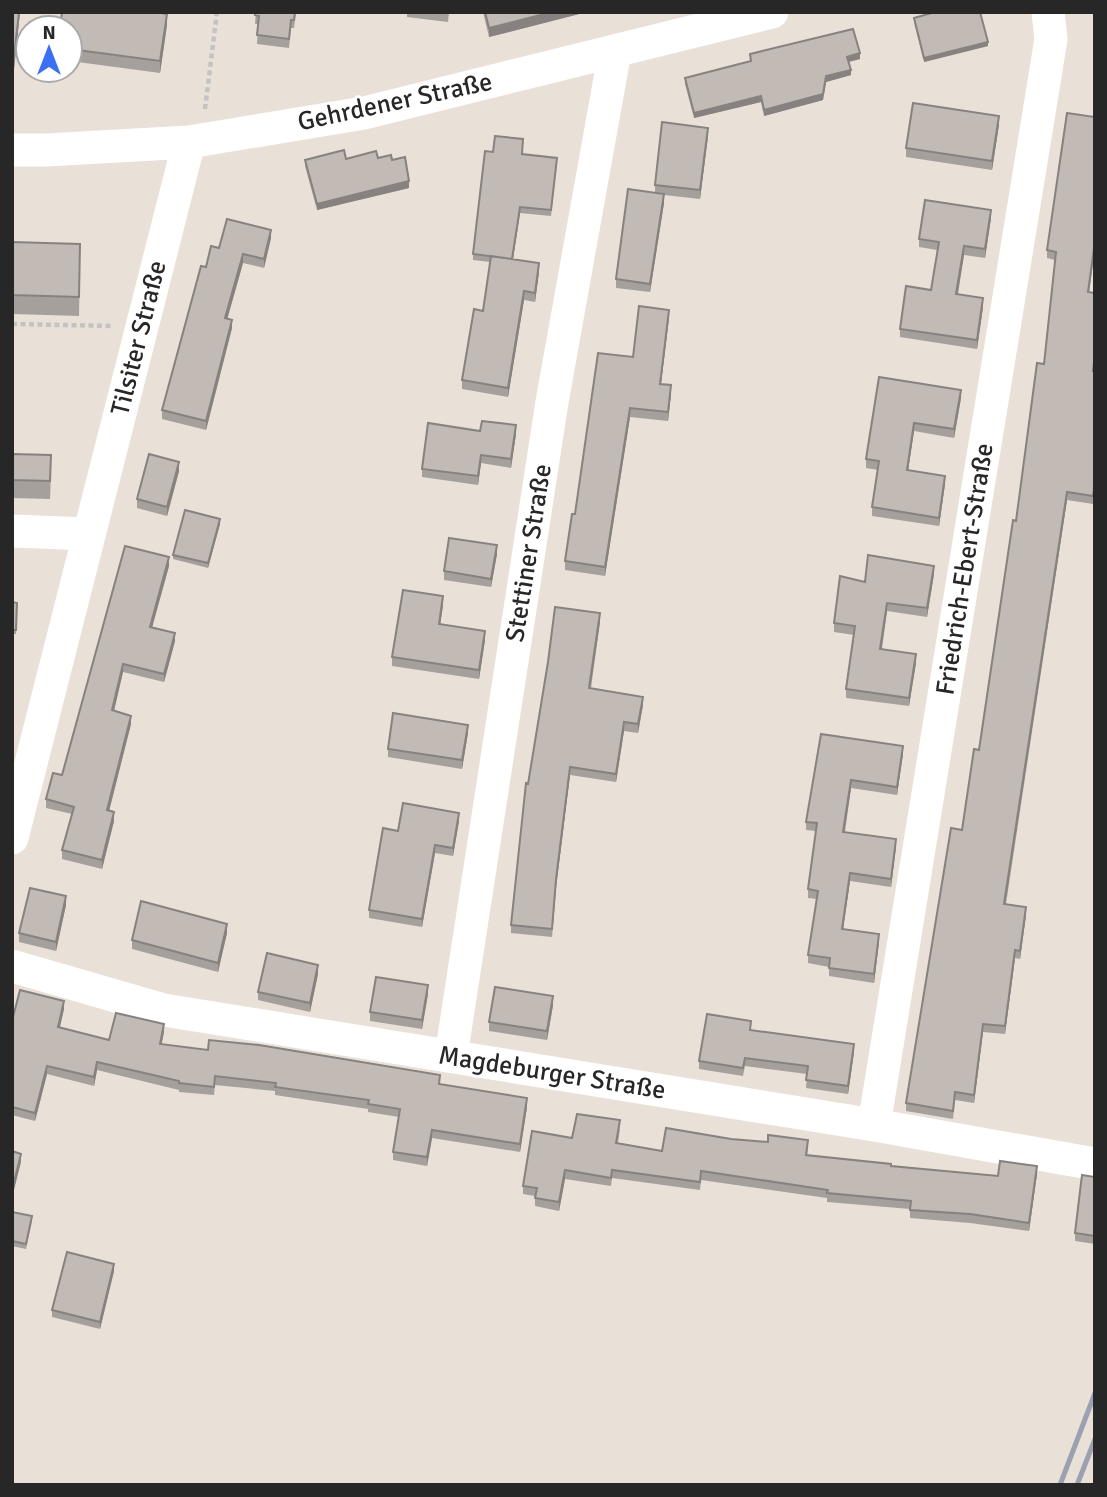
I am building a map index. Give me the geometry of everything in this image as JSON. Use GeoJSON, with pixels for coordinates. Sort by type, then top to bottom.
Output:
{"type":"FeatureCollection","features":[{"type":"Feature","properties":{"kind":"street","name":"Gehrdener Straße"},"geometry":{"type":"LineString","coordinates":[[12,150],[195,141],[364,113],[615,51],[677,24],[772,12]]}},
{"type":"Feature","properties":{"kind":"street","name":"Friedrich-Ebert-Straße"},"geometry":{"type":"LineString","coordinates":[[874,1125],[1051,39],[1048,12]]}},
{"type":"Feature","properties":{"kind":"street","name":"Stettiner Straße"},"geometry":{"type":"LineString","coordinates":[[452,1056],[552,402],[615,51]]}},
{"type":"Feature","properties":{"kind":"street","name":"Tilsiter Straße"},"geometry":{"type":"LineString","coordinates":[[12,838],[142,327],[195,141]]}},
{"type":"Feature","properties":{"kind":"street"},"geometry":{"type":"LineString","coordinates":[[12,531],[89,534]]}},
{"type":"Feature","properties":{"kind":"street","name":"Magdeburger Straße"},"geometry":{"type":"LineString","coordinates":[[12,966],[164,1010],[874,1125],[1095,1164]]}},
{"type":"Feature","properties":{"kind":"path"},"geometry":{"type":"LineString","coordinates":[[195,141],[217,12]]}},
{"type":"Feature","properties":{"kind":"path"},"geometry":{"type":"LineString","coordinates":[[12,324],[142,327]]}},
{"type":"Feature","properties":{"kind":"building"},"geometry":{"type":"Polygon","coordinates":[[[12,12],[19,12],[14,14],[12,57],[12,12]]]}},
{"type":"Feature","properties":{"kind":"building"},"geometry":{"type":"Polygon","coordinates":[[[155,12],[167,14],[160,61],[84,51],[84,14],[62,14],[155,12]]]}},
{"type":"Feature","properties":{"kind":"building"},"geometry":{"type":"Polygon","coordinates":[[[256,12],[295,12],[294,20],[291,20],[289,39],[257,35],[259,16],[255,15],[256,12]]]}},
{"type":"Feature","properties":{"kind":"building"},"geometry":{"type":"Polygon","coordinates":[[[485,12],[552,12],[489,28],[485,12]]]}},
{"type":"Feature","properties":{"kind":"building"},"geometry":{"type":"Polygon","coordinates":[[[935,12],[980,12],[988,42],[924,58],[914,18],[935,12]]]}},
{"type":"Feature","properties":{"kind":"building"},"geometry":{"type":"Polygon","coordinates":[[[853,29],[860,53],[847,57],[851,70],[826,76],[823,94],[764,110],[761,96],[694,113],[685,78],[751,61],[750,54],[853,29]]]}},
{"type":"Feature","properties":{"kind":"building"},"geometry":{"type":"Polygon","coordinates":[[[913,103],[999,116],[992,161],[906,148],[913,103]]]}},
{"type":"Feature","properties":{"kind":"building"},"geometry":{"type":"Polygon","coordinates":[[[1067,113],[1094,117],[1095,113],[1095,241],[1088,292],[1095,293],[1095,482],[1093,496],[1067,492],[1004,904],[1026,907],[1020,951],[1015,950],[1005,1026],[983,1024],[974,1095],[955,1092],[953,1111],[906,1103],[951,828],[962,830],[974,749],[979,750],[1013,520],[1016,521],[1037,363],[1044,364],[1056,252],[1047,250],[1067,113]]]}},
{"type":"Feature","properties":{"kind":"building"},"geometry":{"type":"Polygon","coordinates":[[[662,122],[708,128],[700,190],[655,185],[662,122]]]}},
{"type":"Feature","properties":{"kind":"building"},"geometry":{"type":"Polygon","coordinates":[[[495,136],[523,139],[522,154],[557,158],[551,210],[520,207],[512,259],[473,254],[485,151],[493,152],[495,136]]]}},
{"type":"Feature","properties":{"kind":"building"},"geometry":{"type":"Polygon","coordinates":[[[344,150],[346,159],[376,151],[378,158],[391,155],[392,160],[405,157],[409,181],[317,204],[305,160],[344,150]]]}},
{"type":"Feature","properties":{"kind":"building"},"geometry":{"type":"Polygon","coordinates":[[[628,189],[664,194],[650,284],[616,279],[628,189]]]}},
{"type":"Feature","properties":{"kind":"building"},"geometry":{"type":"Polygon","coordinates":[[[925,200],[991,210],[985,249],[964,246],[956,294],[983,298],[977,340],[900,329],[906,286],[931,290],[939,242],[919,239],[925,200]]]}},
{"type":"Feature","properties":{"kind":"building"},"geometry":{"type":"Polygon","coordinates":[[[227,219],[271,230],[264,259],[243,254],[225,318],[232,320],[206,421],[162,410],[201,266],[206,267],[211,246],[219,248],[227,219]]]}},
{"type":"Feature","properties":{"kind":"building"},"geometry":{"type":"Polygon","coordinates":[[[12,242],[80,244],[79,297],[12,295],[12,242]]]}},
{"type":"Feature","properties":{"kind":"building"},"geometry":{"type":"Polygon","coordinates":[[[491,256],[539,263],[535,293],[524,291],[508,388],[462,380],[474,309],[483,311],[491,256]]]}},
{"type":"Feature","properties":{"kind":"building"},"geometry":{"type":"Polygon","coordinates":[[[639,306],[669,310],[660,384],[671,385],[668,412],[630,408],[605,567],[565,561],[572,514],[575,514],[598,353],[633,357],[639,306]]]}},
{"type":"Feature","properties":{"kind":"building"},"geometry":{"type":"Polygon","coordinates":[[[879,377],[961,390],[954,429],[914,423],[907,470],[945,476],[939,518],[872,507],[879,461],[866,459],[879,377]]]}},
{"type":"Feature","properties":{"kind":"building"},"geometry":{"type":"Polygon","coordinates":[[[482,421],[516,425],[511,459],[481,455],[478,476],[422,469],[428,423],[480,431],[482,421]]]}},
{"type":"Feature","properties":{"kind":"building"},"geometry":{"type":"Polygon","coordinates":[[[12,454],[51,455],[50,481],[12,480],[12,454]]]}},
{"type":"Feature","properties":{"kind":"building"},"geometry":{"type":"Polygon","coordinates":[[[149,454],[179,462],[167,507],[137,499],[149,454]]]}},
{"type":"Feature","properties":{"kind":"building"},"geometry":{"type":"Polygon","coordinates":[[[185,510],[220,519],[208,563],[173,555],[185,510]]]}},
{"type":"Feature","properties":{"kind":"building"},"geometry":{"type":"Polygon","coordinates":[[[449,538],[497,545],[491,579],[444,571],[449,538]]]}},
{"type":"Feature","properties":{"kind":"building"},"geometry":{"type":"Polygon","coordinates":[[[125,546],[169,557],[150,627],[175,633],[164,674],[123,664],[112,710],[131,716],[107,810],[114,812],[102,860],[62,850],[74,807],[46,799],[53,773],[62,775],[125,546]]]}},
{"type":"Feature","properties":{"kind":"building"},"geometry":{"type":"Polygon","coordinates":[[[868,555],[934,566],[927,608],[887,603],[880,649],[916,654],[909,698],[846,689],[855,626],[834,623],[840,576],[865,582],[868,555]]]}},
{"type":"Feature","properties":{"kind":"building"},"geometry":{"type":"Polygon","coordinates":[[[403,590],[443,596],[439,624],[485,631],[479,670],[392,657],[403,590]]]}},
{"type":"Feature","properties":{"kind":"building"},"geometry":{"type":"Polygon","coordinates":[[[12,602],[17,603],[16,630],[12,630],[12,602]]]}},
{"type":"Feature","properties":{"kind":"building"},"geometry":{"type":"Polygon","coordinates":[[[555,607],[600,613],[589,688],[643,697],[638,724],[624,722],[616,774],[570,767],[552,929],[511,925],[526,783],[528,784],[555,607]]]}},
{"type":"Feature","properties":{"kind":"building"},"geometry":{"type":"Polygon","coordinates":[[[393,713],[468,725],[462,760],[388,749],[393,713]]]}},
{"type":"Feature","properties":{"kind":"building"},"geometry":{"type":"Polygon","coordinates":[[[821,734],[903,746],[897,787],[851,780],[843,832],[896,839],[891,879],[850,873],[842,929],[879,934],[874,974],[829,968],[830,958],[808,955],[818,891],[808,889],[817,823],[806,822],[821,734]]]}},
{"type":"Feature","properties":{"kind":"building"},"geometry":{"type":"Polygon","coordinates":[[[403,803],[459,813],[453,848],[435,845],[422,919],[369,910],[383,828],[398,831],[403,803]]]}},
{"type":"Feature","properties":{"kind":"building"},"geometry":{"type":"Polygon","coordinates":[[[30,888],[66,896],[56,942],[19,933],[30,888]]]}},
{"type":"Feature","properties":{"kind":"building"},"geometry":{"type":"Polygon","coordinates":[[[141,901],[227,924],[218,963],[132,940],[141,901]]]}},
{"type":"Feature","properties":{"kind":"building"},"geometry":{"type":"Polygon","coordinates":[[[267,953],[318,965],[310,1003],[258,992],[267,953]]]}},
{"type":"Feature","properties":{"kind":"building"},"geometry":{"type":"Polygon","coordinates":[[[376,977],[428,985],[422,1020],[370,1012],[376,977]]]}},
{"type":"Feature","properties":{"kind":"building"},"geometry":{"type":"Polygon","coordinates":[[[495,987],[553,996],[547,1031],[489,1022],[495,987]]]}},
{"type":"Feature","properties":{"kind":"building"},"geometry":{"type":"Polygon","coordinates":[[[20,990],[64,1001],[58,1027],[109,1040],[116,1013],[164,1024],[160,1044],[208,1050],[209,1040],[259,1045],[440,1075],[439,1084],[527,1098],[520,1144],[432,1130],[427,1157],[393,1152],[400,1109],[368,1104],[369,1100],[275,1087],[276,1083],[215,1076],[214,1087],[179,1083],[97,1062],[94,1077],[47,1066],[35,1113],[12,1107],[12,1021],[20,990]]]}},
{"type":"Feature","properties":{"kind":"building"},"geometry":{"type":"Polygon","coordinates":[[[707,1014],[751,1021],[750,1030],[854,1044],[848,1086],[806,1080],[808,1066],[745,1058],[743,1068],[699,1061],[707,1014]]]}},
{"type":"Feature","properties":{"kind":"building"},"geometry":{"type":"Polygon","coordinates":[[[577,1114],[620,1120],[616,1143],[662,1151],[666,1128],[731,1139],[768,1142],[768,1135],[808,1140],[806,1155],[891,1166],[998,1176],[1000,1161],[1037,1166],[1029,1223],[970,1214],[910,1210],[911,1201],[827,1193],[828,1190],[701,1171],[700,1182],[612,1170],[611,1178],[565,1170],[559,1202],[535,1198],[537,1188],[523,1186],[532,1131],[572,1138],[577,1114]]]}},
{"type":"Feature","properties":{"kind":"building"},"geometry":{"type":"Polygon","coordinates":[[[12,1151],[21,1154],[12,1190],[12,1151]]]}},
{"type":"Feature","properties":{"kind":"building"},"geometry":{"type":"Polygon","coordinates":[[[1082,1175],[1095,1177],[1095,1236],[1075,1233],[1082,1175]]]}},
{"type":"Feature","properties":{"kind":"building"},"geometry":{"type":"Polygon","coordinates":[[[12,1212],[32,1216],[26,1244],[12,1241],[12,1212]]]}},
{"type":"Feature","properties":{"kind":"building"},"geometry":{"type":"Polygon","coordinates":[[[67,1252],[114,1264],[100,1322],[52,1310],[67,1252]]]}},
{"type":"Feature","properties":{"kind":"railway"},"geometry":{"type":"LineString","coordinates":[[1060,1485],[1095,1393]]}},
{"type":"Feature","properties":{"kind":"railway"},"geometry":{"type":"LineString","coordinates":[[1077,1485],[1095,1439]]}}]}
